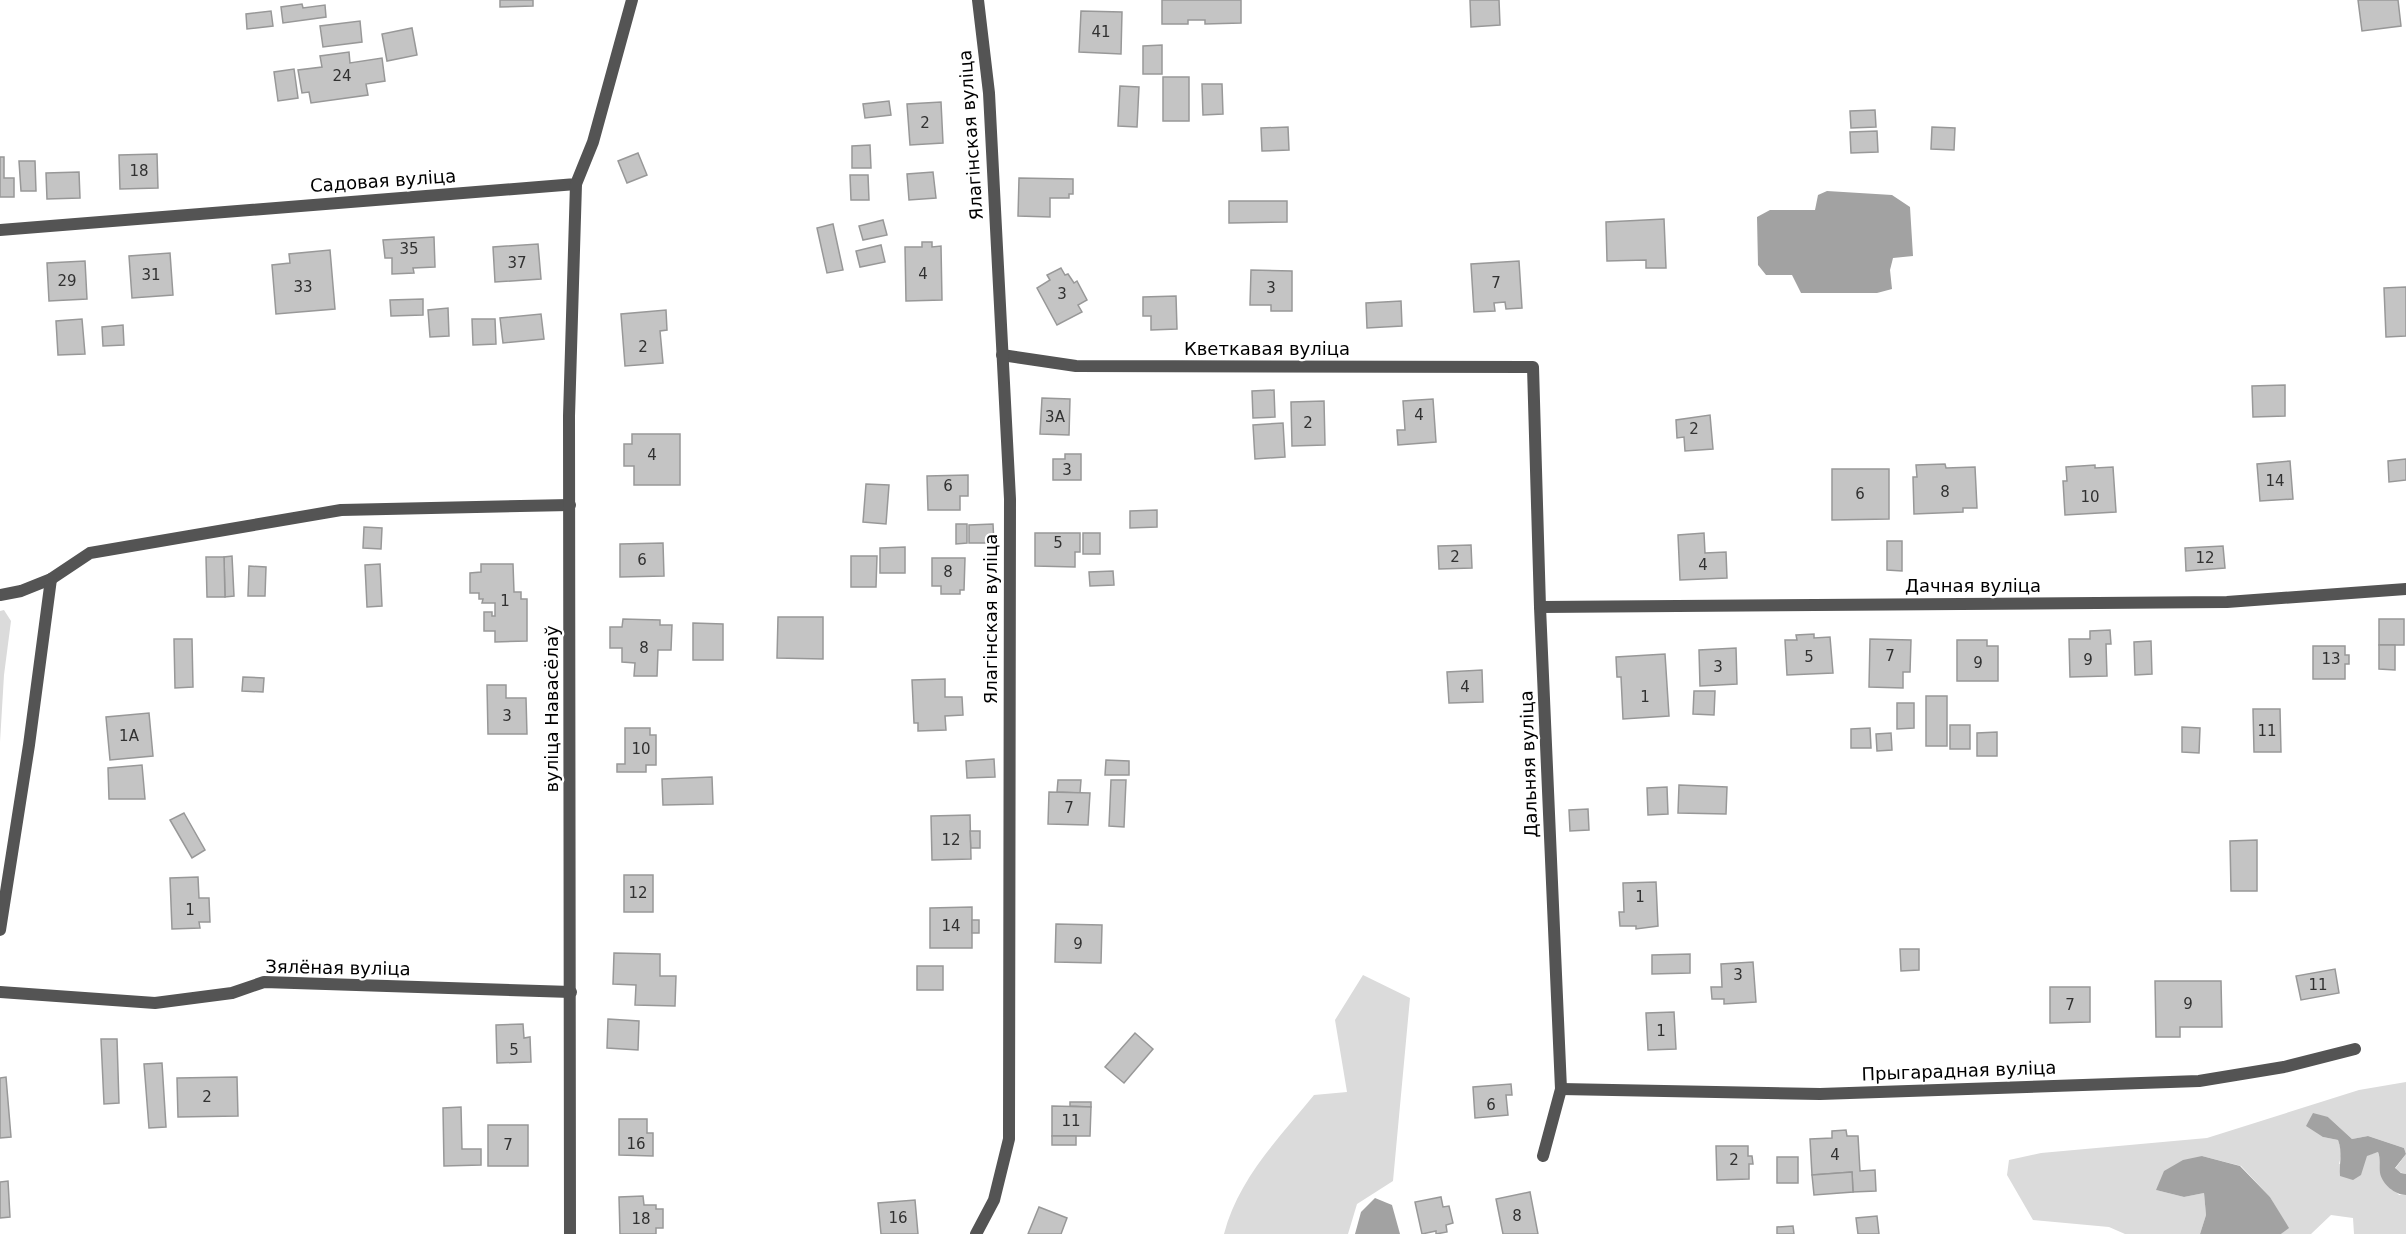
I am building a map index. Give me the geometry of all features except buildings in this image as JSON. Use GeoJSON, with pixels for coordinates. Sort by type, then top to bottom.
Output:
{"type":"FeatureCollection","features":[{"type":"Feature","properties":{"kind":"street"},"geometry":{"type":"LineString","coordinates":[[576,184],[593,142],[632,0]]}},
{"type":"Feature","properties":{"kind":"street","name":"Ялагінская вуліца"},"geometry":{"type":"LineString","coordinates":[[976,1234],[994,1200],[1009,1139],[1010,500],[989,93],[978,0]]}},
{"type":"Feature","properties":{"kind":"street","name":"Садовая вуліца"},"geometry":{"type":"LineString","coordinates":[[0,230],[576,184]]}},
{"type":"Feature","properties":{"kind":"street","name":"вуліца Навасёлаў"},"geometry":{"type":"LineString","coordinates":[[570,1234],[569,416],[576,184]]}},
{"type":"Feature","properties":{"kind":"street","name":"Кветкавая вуліца"},"geometry":{"type":"LineString","coordinates":[[1002,355],[1076,366],[1533,367]]}},
{"type":"Feature","properties":{"kind":"street","name":"Дальняя вуліца"},"geometry":{"type":"LineString","coordinates":[[1533,367],[1540,607],[1561,1089],[1543,1156]]}},
{"type":"Feature","properties":{"kind":"street"},"geometry":{"type":"LineString","coordinates":[[0,595],[21,591],[51,579],[90,553],[341,510],[570,505]]}},
{"type":"Feature","properties":{"kind":"street"},"geometry":{"type":"LineString","coordinates":[[0,930],[29,745],[51,579]]}},
{"type":"Feature","properties":{"kind":"street","name":"Дачная вуліца"},"geometry":{"type":"LineString","coordinates":[[1540,607],[2227,602],[2406,589]]}},
{"type":"Feature","properties":{"kind":"street","name":"Зялёная вуліца"},"geometry":{"type":"LineString","coordinates":[[0,992],[155,1003],[232,993],[264,982],[571,992]]}},
{"type":"Feature","properties":{"kind":"street","name":"Прыгарадная вуліца"},"geometry":{"type":"LineString","coordinates":[[1561,1089],[1820,1094],[2199,1082],[2283,1067],[2355,1048]]}},
{"type":"Feature","properties":{"kind":"shaded area"},"geometry":{"type":"Polygon","coordinates":[[[1827,191],[1892,195],[1910,207],[1913,256],[1893,258],[1890,270],[1892,289],[1877,293],[1801,293],[1792,275],[1766,275],[1758,265],[1757,217],[1770,210],[1815,210],[1818,195],[1827,191]]]}},
{"type":"Feature","properties":{"kind":"shaded area"},"geometry":{"type":"Polygon","coordinates":[[[4,610],[11,621],[4,675],[0,742],[0,611],[4,610]]]}},
{"type":"Feature","properties":{"kind":"shaded area"},"geometry":{"type":"Polygon","coordinates":[[[1363,975],[1410,998],[1393,1181],[1357,1204],[1348,1234],[1224,1234],[1230,1214],[1249,1177],[1314,1095],[1347,1092],[1335,1020],[1363,975]]]}},
{"type":"Feature","properties":{"kind":"shaded area"},"geometry":{"type":"Polygon","coordinates":[[[2406,1082],[2406,1154],[2404,1148],[2368,1136],[2352,1139],[2328,1117],[2323,1137],[2338,1140],[2342,1152],[2339,1164],[2378,1152],[2381,1161],[2380,1173],[2399,1195],[2406,1195],[2406,1234],[2354,1234],[2353,1218],[2331,1215],[2311,1234],[2281,1234],[2288,1228],[2270,1197],[2241,1166],[2202,1156],[2156,1190],[2184,1197],[2204,1193],[2206,1215],[2200,1234],[2125,1234],[2109,1227],[2033,1220],[2007,1175],[2009,1160],[2041,1153],[2207,1138],[2359,1090],[2406,1082]]]}},
{"type":"Feature","properties":{"kind":"shaded area"},"geometry":{"type":"Polygon","coordinates":[[[2313,1113],[2328,1117],[2352,1139],[2368,1136],[2404,1148],[2406,1154],[2395,1168],[2406,1174],[2406,1195],[2393,1191],[2383,1181],[2378,1152],[2367,1156],[2361,1175],[2353,1180],[2340,1176],[2341,1154],[2338,1140],[2323,1137],[2306,1126],[2313,1113]]]}},
{"type":"Feature","properties":{"kind":"shaded area"},"geometry":{"type":"Polygon","coordinates":[[[2406,1154],[2406,1174],[2395,1169],[2406,1154]]]}},
{"type":"Feature","properties":{"kind":"shaded area"},"geometry":{"type":"Polygon","coordinates":[[[2202,1156],[2240,1166],[2270,1197],[2289,1228],[2281,1234],[2200,1234],[2206,1215],[2204,1193],[2184,1197],[2156,1190],[2164,1171],[2183,1160],[2202,1156]]]}},
{"type":"Feature","properties":{"kind":"shaded area"},"geometry":{"type":"Polygon","coordinates":[[[1375,1198],[1392,1205],[1400,1234],[1355,1234],[1361,1212],[1375,1198]]]}}]}
